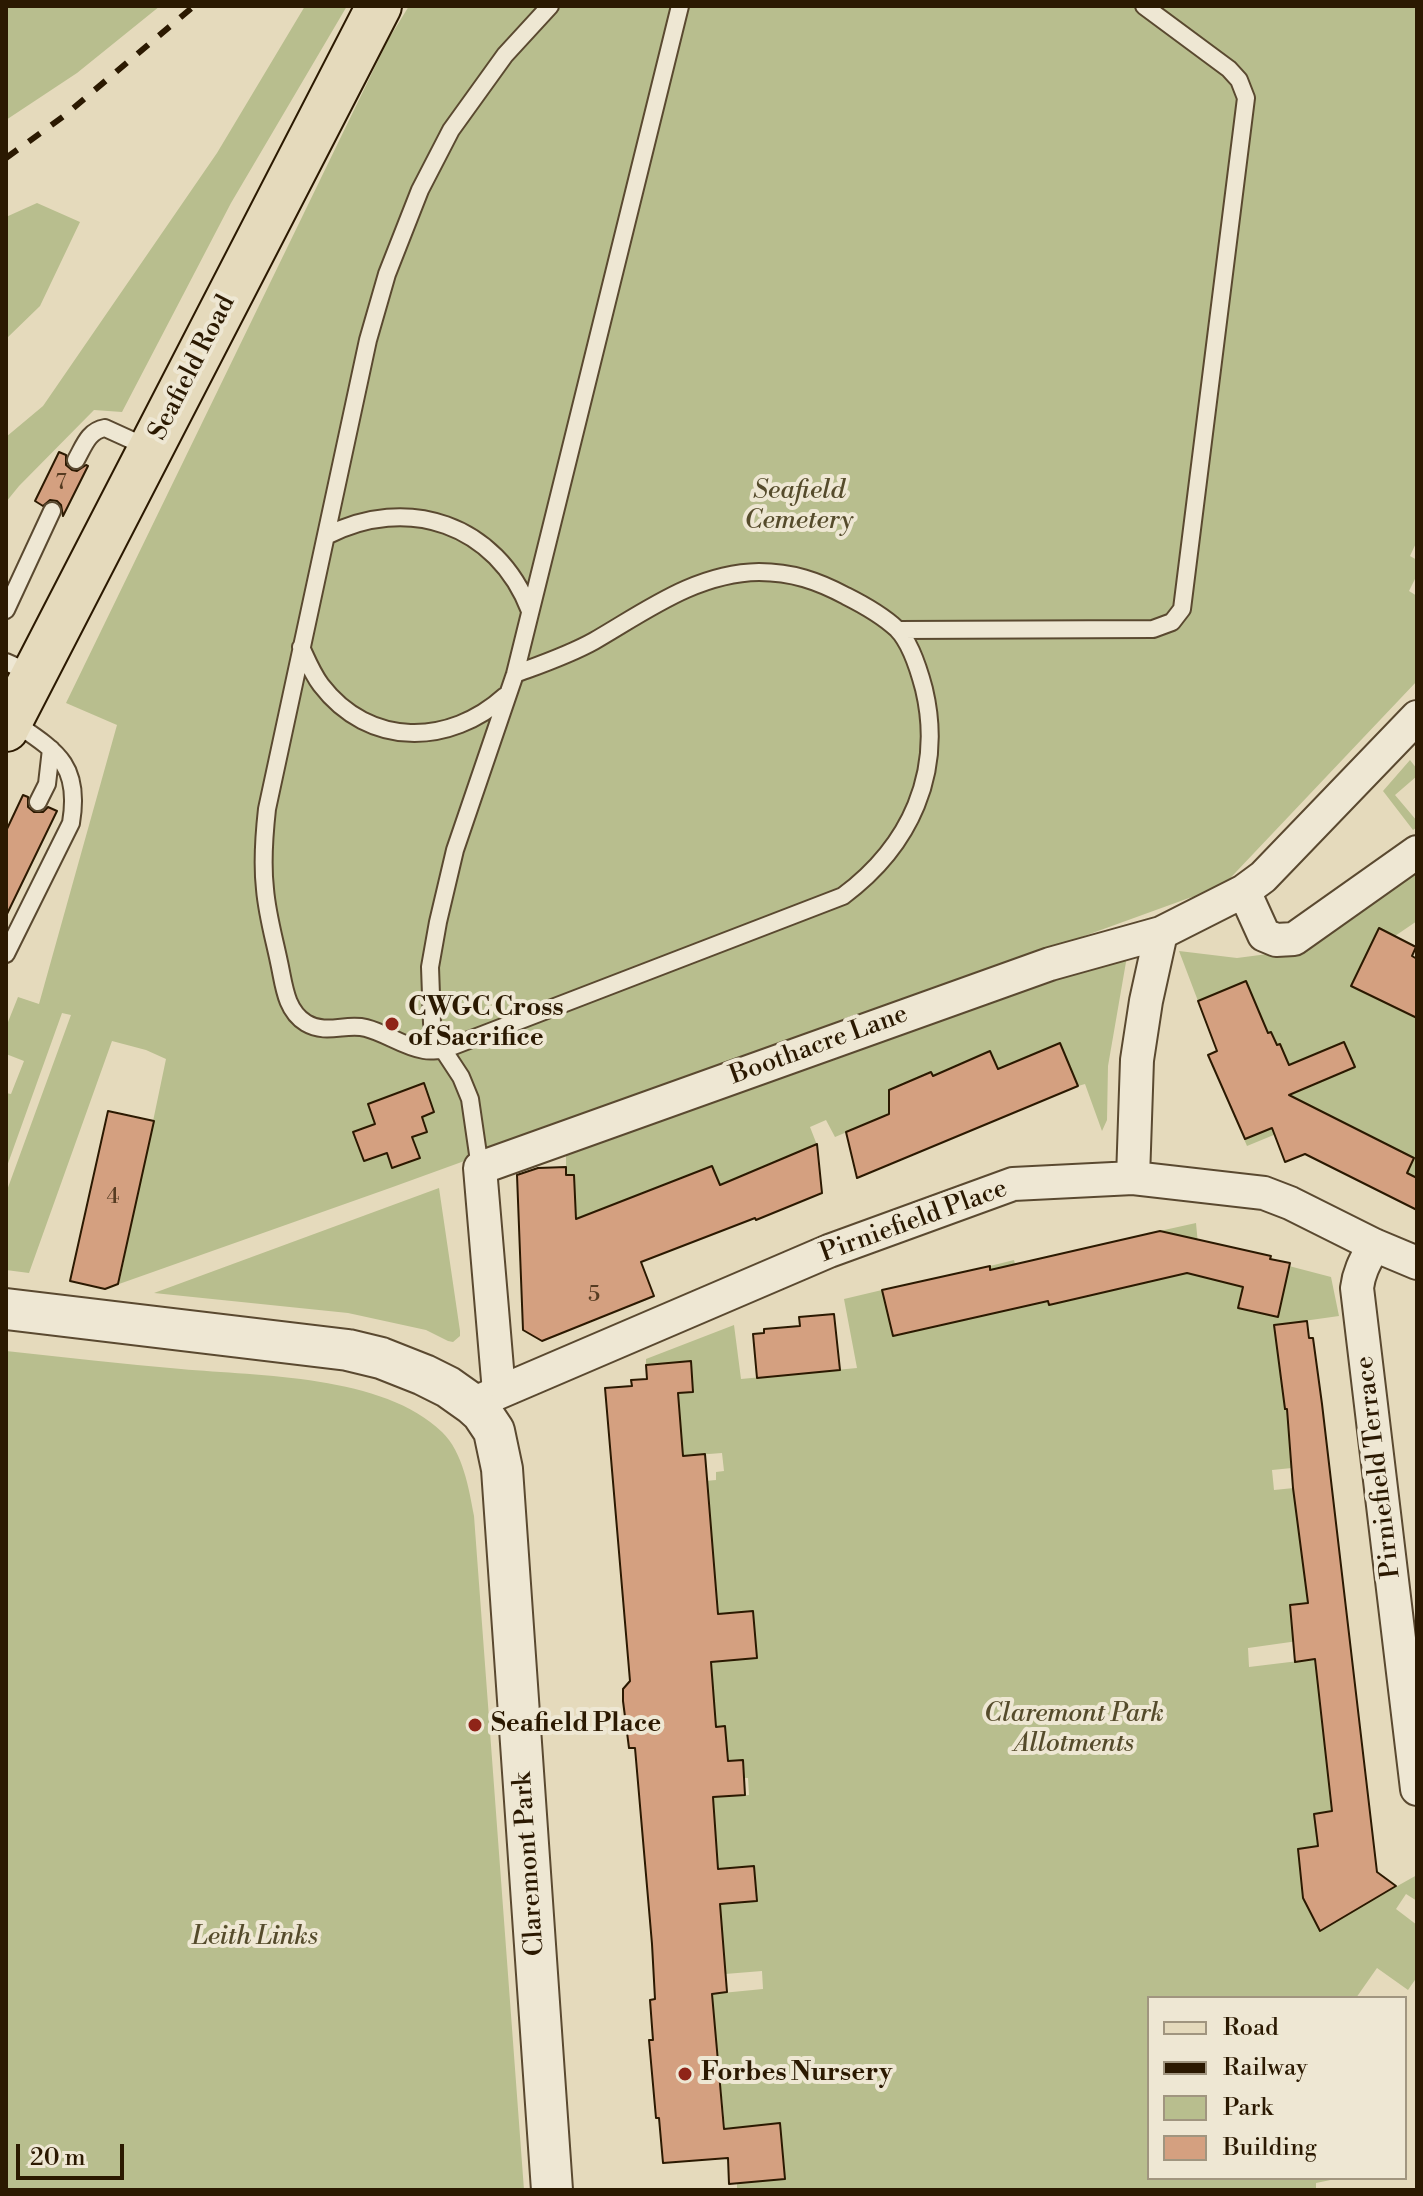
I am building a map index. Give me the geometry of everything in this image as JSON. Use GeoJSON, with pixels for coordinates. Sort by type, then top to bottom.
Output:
{"type":"FeatureCollection","features":[{"type":"Feature","properties":{"kind":"main road","name":"Seafield Road"},"geometry":{"type":"LineString","coordinates":[[8,724],[20,668],[151,449],[379,6]]}},
{"type":"Feature","properties":{"kind":"street","name":"Boothacre Lane"},"geometry":{"type":"LineString","coordinates":[[480,1168],[1050,964],[1161,933],[1244,891],[1263,877],[1417,717]]}},
{"type":"Feature","properties":{"kind":"street"},"geometry":{"type":"LineString","coordinates":[[1244,891],[1264,935],[1276,940],[1294,939],[1417,852]]}},
{"type":"Feature","properties":{"kind":"street"},"geometry":{"type":"LineString","coordinates":[[1133,1178],[1137,1060],[1161,933]]}},
{"type":"Feature","properties":{"kind":"street"},"geometry":{"type":"LineString","coordinates":[[6,1309],[348,1350],[381,1358],[448,1387],[486,1398],[480,1168]]}},
{"type":"Feature","properties":{"kind":"street","name":"Pirniefield Place"},"geometry":{"type":"LineString","coordinates":[[486,1398],[829,1251],[999,1188],[1024,1183],[1133,1178],[1264,1193],[1417,1263]]}},
{"type":"Feature","properties":{"kind":"street","name":"Pirniefield Terrace"},"geometry":{"type":"LineString","coordinates":[[1374,1245],[1363,1264],[1357,1288],[1417,1789]]}},
{"type":"Feature","properties":{"kind":"street","name":"Claremont Park"},"geometry":{"type":"LineString","coordinates":[[486,1398],[482,1413],[494,1431],[502,1469],[552,2190]]}},
{"type":"Feature","properties":{"kind":"lane"},"geometry":{"type":"LineString","coordinates":[[515,674],[581,648],[676,593],[700,583],[741,573],[790,575],[819,582],[872,609],[899,630],[915,662],[926,698],[930,739],[922,790],[898,842],[868,876],[843,896],[443,1050],[415,1048],[368,1028],[319,1028],[307,1024],[289,1003],[267,902],[264,838],[267,809],[368,340],[387,274],[408,218],[451,130],[505,55],[550,6]]}},
{"type":"Feature","properties":{"kind":"lane"},"geometry":{"type":"LineString","coordinates":[[480,1168],[470,1099],[432,1023],[430,967],[435,937],[455,850],[515,674],[680,6]]}},
{"type":"Feature","properties":{"kind":"lane"},"geometry":{"type":"LineString","coordinates":[[899,630],[1153,629],[1172,622],[1182,609],[1246,98],[1239,80],[1229,69],[1144,6]]}},
{"type":"Feature","properties":{"kind":"lane"},"geometry":{"type":"LineString","coordinates":[[76,460],[90,435],[105,428],[151,449]]}},
{"type":"Feature","properties":{"kind":"lane"},"geometry":{"type":"LineString","coordinates":[[6,610],[52,511]]}},
{"type":"Feature","properties":{"kind":"lane"},"geometry":{"type":"LineString","coordinates":[[326,536],[358,522],[385,517],[411,516],[446,525],[470,536],[491,552],[515,579],[530,611]]}},
{"type":"Feature","properties":{"kind":"lane"},"geometry":{"type":"LineString","coordinates":[[301,647],[321,685],[335,700],[361,718],[390,730],[411,733],[453,728],[482,715],[507,695]]}},
{"type":"Feature","properties":{"kind":"lane"},"geometry":{"type":"LineString","coordinates":[[6,954],[71,823],[74,804],[67,768],[51,749],[8,724]]}},
{"type":"Feature","properties":{"kind":"lane"},"geometry":{"type":"LineString","coordinates":[[38,802],[47,784],[51,749]]}},
{"type":"Feature","properties":{"kind":"green space"},"geometry":{"type":"Polygon","coordinates":[[[6,6],[160,6],[77,73],[6,120],[6,6]]]}},
{"type":"Feature","properties":{"kind":"green space"},"geometry":{"type":"Polygon","coordinates":[[[305,6],[347,6],[231,203],[122,412],[94,410],[6,502],[6,437],[43,406],[217,153],[305,6]]]}},
{"type":"Feature","properties":{"kind":"green space","name":"Seafield Cemetery"},"geometry":{"type":"Polygon","coordinates":[[[409,6],[1417,6],[1417,541],[1410,556],[1417,560],[1417,575],[1409,591],[1417,596],[1417,681],[1218,891],[1189,898],[119,1284],[166,1059],[112,1041],[29,1273],[6,1270],[6,1193],[71,1015],[62,1013],[6,1169],[6,1093],[11,1094],[24,1061],[6,1054],[6,1027],[18,997],[39,1004],[117,725],[66,703],[388,40],[409,6]]]}},
{"type":"Feature","properties":{"kind":"green space"},"geometry":{"type":"Polygon","coordinates":[[[37,203],[80,222],[40,306],[6,339],[6,217],[37,203]]]}},
{"type":"Feature","properties":{"kind":"green space"},"geometry":{"type":"Polygon","coordinates":[[[1410,760],[1417,769],[1417,776],[1395,795],[1417,821],[1417,827],[1413,830],[1383,791],[1410,760]]]}},
{"type":"Feature","properties":{"kind":"green space"},"geometry":{"type":"Polygon","coordinates":[[[1417,862],[1417,921],[1395,936],[1379,929],[1351,985],[1417,1019],[1417,1178],[1407,1173],[1414,1158],[1346,1124],[1310,1120],[1247,1146],[1244,1139],[1274,1127],[1266,1105],[1354,1067],[1343,1042],[1286,1066],[1272,1032],[1264,1035],[1246,981],[1198,1001],[1179,951],[1237,958],[1283,952],[1417,862]]]}},
{"type":"Feature","properties":{"kind":"green space"},"geometry":{"type":"Polygon","coordinates":[[[1125,955],[1108,1066],[1107,1120],[1102,1131],[1085,1084],[1078,1086],[1060,1043],[998,1069],[990,1051],[941,1093],[931,1072],[889,1090],[897,1111],[835,1137],[826,1120],[810,1127],[817,1145],[728,1181],[735,1225],[712,1166],[618,1203],[575,1283],[574,1175],[566,1175],[566,1149],[693,1102],[1125,955]]]}},
{"type":"Feature","properties":{"kind":"green space"},"geometry":{"type":"Polygon","coordinates":[[[439,1188],[460,1331],[460,1336],[453,1342],[426,1330],[348,1313],[154,1293],[439,1188]]]}},
{"type":"Feature","properties":{"kind":"green space","name":"Claremont Park Allotments"},"geometry":{"type":"Polygon","coordinates":[[[1196,1223],[1201,1276],[1243,1285],[1239,1308],[1258,1312],[1261,1303],[1280,1307],[1289,1266],[1331,1277],[1339,1316],[1282,1324],[1276,1343],[1285,1409],[1322,1404],[1292,1468],[1272,1470],[1274,1490],[1294,1488],[1308,1603],[1290,1606],[1292,1625],[1312,1639],[1248,1648],[1249,1667],[1315,1659],[1333,1811],[1314,1814],[1318,1846],[1298,1849],[1302,1883],[1319,1930],[1417,1875],[1417,1901],[1406,1894],[1396,1909],[1417,1925],[1417,1977],[1408,1990],[1377,1968],[1357,1996],[1147,1996],[1147,2180],[1330,2180],[1316,2183],[1316,2190],[737,2190],[737,2183],[785,2178],[780,2124],[725,2128],[712,1994],[763,1989],[762,1971],[725,1974],[719,1904],[757,1900],[754,1866],[718,1869],[713,1797],[749,1795],[748,1778],[744,1778],[728,1761],[725,1726],[704,1728],[711,1662],[757,1658],[753,1611],[685,1617],[715,1574],[695,1482],[716,1480],[716,1472],[724,1471],[722,1453],[683,1456],[678,1393],[693,1392],[691,1362],[646,1365],[646,1359],[734,1325],[741,1379],[857,1368],[844,1299],[882,1290],[894,1336],[1000,1312],[990,1266],[1014,1260],[1015,1264],[1038,1259],[1050,1305],[1156,1280],[1146,1234],[1196,1223]]]}},
{"type":"Feature","properties":{"kind":"green space","name":"Leith Links"},"geometry":{"type":"Polygon","coordinates":[[[6,1351],[283,1377],[354,1389],[388,1399],[417,1413],[449,1440],[464,1471],[474,1516],[524,2190],[6,2190],[6,1351]]]}},
{"type":"Feature","properties":{"kind":"building"},"geometry":{"type":"Polygon","coordinates":[[[59,452],[66,455],[66,465],[72,470],[88,466],[63,516],[57,501],[50,500],[43,506],[35,501],[59,452]]]}},
{"type":"Feature","properties":{"kind":"building"},"geometry":{"type":"Polygon","coordinates":[[[23,795],[28,797],[28,807],[34,812],[43,812],[48,807],[57,811],[6,916],[6,831],[23,795]]]}},
{"type":"Feature","properties":{"kind":"building"},"geometry":{"type":"Polygon","coordinates":[[[1379,928],[1416,947],[1412,956],[1417,959],[1417,1018],[1351,986],[1379,928]]]}},
{"type":"Feature","properties":{"kind":"building"},"geometry":{"type":"Polygon","coordinates":[[[1246,981],[1268,1033],[1271,1032],[1277,1045],[1280,1044],[1289,1065],[1344,1042],[1355,1067],[1289,1095],[1414,1158],[1407,1173],[1417,1178],[1417,1210],[1305,1154],[1285,1162],[1272,1128],[1245,1139],[1208,1055],[1217,1051],[1198,1001],[1246,981]]]}},
{"type":"Feature","properties":{"kind":"building"},"geometry":{"type":"Polygon","coordinates":[[[1060,1043],[1078,1086],[857,1178],[846,1132],[889,1114],[889,1090],[931,1072],[933,1076],[990,1051],[998,1069],[1060,1043]]]}},
{"type":"Feature","properties":{"kind":"building"},"geometry":{"type":"Polygon","coordinates":[[[424,1083],[434,1112],[422,1117],[427,1132],[412,1137],[420,1158],[392,1168],[387,1153],[364,1161],[353,1132],[375,1124],[368,1104],[424,1083]]]}},
{"type":"Feature","properties":{"kind":"building"},"geometry":{"type":"Polygon","coordinates":[[[108,1111],[154,1121],[118,1284],[105,1289],[70,1281],[108,1111]]]}},
{"type":"Feature","properties":{"kind":"building"},"geometry":{"type":"Polygon","coordinates":[[[817,1144],[822,1193],[641,1262],[654,1296],[542,1341],[523,1330],[517,1175],[538,1168],[566,1167],[566,1175],[574,1175],[576,1219],[712,1166],[720,1185],[817,1144]]]}},
{"type":"Feature","properties":{"kind":"building"},"geometry":{"type":"Polygon","coordinates":[[[1160,1231],[1290,1263],[1278,1317],[1238,1308],[1243,1287],[1187,1273],[893,1336],[882,1290],[990,1266],[990,1270],[1160,1231]]]}},
{"type":"Feature","properties":{"kind":"building"},"geometry":{"type":"Polygon","coordinates":[[[834,1314],[840,1370],[757,1378],[753,1334],[764,1333],[764,1329],[800,1326],[799,1317],[834,1314]]]}},
{"type":"Feature","properties":{"kind":"building"},"geometry":{"type":"Polygon","coordinates":[[[1307,1321],[1309,1338],[1313,1338],[1322,1404],[1377,1872],[1396,1886],[1320,1931],[1303,1898],[1298,1849],[1318,1846],[1314,1814],[1332,1811],[1315,1659],[1295,1662],[1290,1605],[1308,1603],[1293,1488],[1287,1409],[1274,1325],[1307,1321]]]}},
{"type":"Feature","properties":{"kind":"building"},"geometry":{"type":"Polygon","coordinates":[[[691,1361],[693,1392],[678,1393],[683,1456],[705,1454],[718,1614],[753,1611],[757,1658],[711,1662],[716,1727],[725,1726],[728,1761],[743,1760],[745,1795],[713,1797],[718,1869],[754,1866],[757,1901],[720,1904],[727,1992],[712,1994],[724,2129],[780,2123],[785,2179],[729,2184],[728,2158],[663,2163],[649,2040],[653,2040],[650,2000],[655,1999],[652,1944],[635,1748],[629,1748],[623,1701],[623,1689],[630,1681],[605,1388],[632,1386],[631,1380],[647,1379],[646,1365],[691,1361]]]}},
{"type":"Feature","properties":{"kind":"railway"},"geometry":{"type":"LineString","coordinates":[[6,158],[64,116],[194,6]]}},
{"type":"Feature","properties":{"kind":"place","name":"CWGC Cross of Sacrifice"},"geometry":{"type":"Point","coordinates":[392,1024]}},
{"type":"Feature","properties":{"kind":"place","name":"Seafield Place"},"geometry":{"type":"Point","coordinates":[475,1725]}},
{"type":"Feature","properties":{"kind":"place","name":"Forbes Nursery"},"geometry":{"type":"Point","coordinates":[685,2074]}}]}
